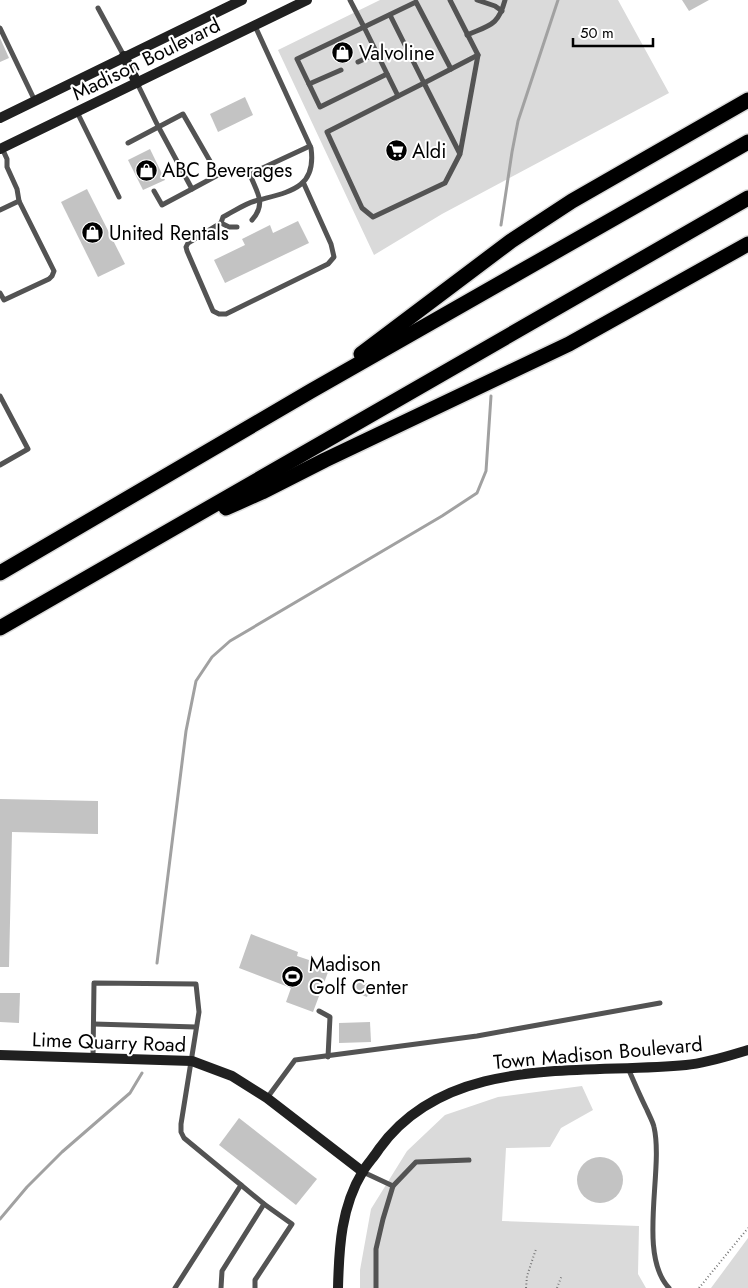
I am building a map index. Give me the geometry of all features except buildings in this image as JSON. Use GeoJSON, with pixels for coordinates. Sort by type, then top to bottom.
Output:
{"type":"FeatureCollection","features":[{"type":"Feature","properties":{"kind":"highway"},"geometry":{"type":"LineString","coordinates":[[311,391],[511,241],[572,201],[748,100]]}},
{"type":"Feature","properties":{"kind":"highway"},"geometry":{"type":"LineString","coordinates":[[0,573],[311,391],[748,142]]}},
{"type":"Feature","properties":{"kind":"highway"},"geometry":{"type":"LineString","coordinates":[[0,628],[748,198]]}},
{"type":"Feature","properties":{"kind":"highway"},"geometry":{"type":"LineString","coordinates":[[163,535],[262,492],[561,348],[748,244]]}},
{"type":"Feature","properties":{"kind":"street","name":"Madison Boulevard"},"geometry":{"type":"LineString","coordinates":[[0,118],[242,0]]}},
{"type":"Feature","properties":{"kind":"street","name":"Madison Boulevard"},"geometry":{"type":"LineString","coordinates":[[1,149],[306,0]]}},
{"type":"Feature","properties":{"kind":"street"},"geometry":{"type":"LineString","coordinates":[[124,56],[137,82]]}},
{"type":"Feature","properties":{"kind":"street","name":"Town Madison Boulevard"},"geometry":{"type":"LineString","coordinates":[[338,1288],[339,1244],[343,1220],[351,1196],[363,1172],[389,1136],[411,1115],[434,1100],[470,1085],[506,1077],[576,1070],[686,1065],[718,1059],[748,1050]]}},
{"type":"Feature","properties":{"kind":"street","name":"Lime Quarry Road"},"geometry":{"type":"LineString","coordinates":[[0,1055],[192,1061],[232,1076],[267,1098],[363,1172]]}},
{"type":"Feature","properties":{"kind":"lane"},"geometry":{"type":"LineString","coordinates":[[350,0],[398,96]]}},
{"type":"Feature","properties":{"kind":"lane"},"geometry":{"type":"LineString","coordinates":[[450,0],[478,55],[460,154],[444,183],[373,217],[362,208],[327,132],[478,55]]}},
{"type":"Feature","properties":{"kind":"lane"},"geometry":{"type":"LineString","coordinates":[[477,0],[495,6],[502,11]]}},
{"type":"Feature","properties":{"kind":"lane"},"geometry":{"type":"LineString","coordinates":[[468,35],[494,23],[502,11],[505,0]]}},
{"type":"Feature","properties":{"kind":"lane"},"geometry":{"type":"LineString","coordinates":[[387,74],[320,107],[297,60],[416,2],[451,69]]}},
{"type":"Feature","properties":{"kind":"lane"},"geometry":{"type":"LineString","coordinates":[[98,8],[124,56]]}},
{"type":"Feature","properties":{"kind":"lane"},"geometry":{"type":"LineString","coordinates":[[390,15],[460,154]]}},
{"type":"Feature","properties":{"kind":"lane"},"geometry":{"type":"LineString","coordinates":[[254,26],[310,146],[313,161],[312,170],[304,184],[253,202],[223,217],[221,223],[188,243],[186,247],[213,311],[219,314],[226,314],[328,264],[334,257],[331,244],[304,184]]}},
{"type":"Feature","properties":{"kind":"lane"},"geometry":{"type":"LineString","coordinates":[[0,28],[35,101]]}},
{"type":"Feature","properties":{"kind":"lane"},"geometry":{"type":"LineString","coordinates":[[358,62],[377,53]]}},
{"type":"Feature","properties":{"kind":"lane"},"geometry":{"type":"LineString","coordinates":[[309,84],[342,70]]}},
{"type":"Feature","properties":{"kind":"lane"},"geometry":{"type":"LineString","coordinates":[[137,82],[158,126],[192,188]]}},
{"type":"Feature","properties":{"kind":"lane"},"geometry":{"type":"LineString","coordinates":[[76,112],[119,197]]}},
{"type":"Feature","properties":{"kind":"lane"},"geometry":{"type":"LineString","coordinates":[[128,143],[183,114],[218,175],[162,205],[154,191]]}},
{"type":"Feature","properties":{"kind":"lane"},"geometry":{"type":"LineString","coordinates":[[252,220],[258,213],[261,200],[251,177],[254,172],[310,146]]}},
{"type":"Feature","properties":{"kind":"lane"},"geometry":{"type":"LineString","coordinates":[[0,293],[2,301],[49,279],[54,271],[19,202],[17,189],[8,167],[7,159],[1,149]]}},
{"type":"Feature","properties":{"kind":"lane"},"geometry":{"type":"LineString","coordinates":[[0,210],[19,202]]}},
{"type":"Feature","properties":{"kind":"lane"},"geometry":{"type":"LineString","coordinates":[[221,223],[229,227],[237,227]]}},
{"type":"Feature","properties":{"kind":"lane"},"geometry":{"type":"LineString","coordinates":[[0,396],[28,449],[0,465]]}},
{"type":"Feature","properties":{"kind":"lane"},"geometry":{"type":"LineString","coordinates":[[93,1058],[94,983],[196,984],[198,1012],[181,1132],[184,1138],[264,1204],[292,1224],[255,1280],[255,1288]]}},
{"type":"Feature","properties":{"kind":"lane"},"geometry":{"type":"LineString","coordinates":[[267,1098],[295,1060],[477,1036],[660,1003]]}},
{"type":"Feature","properties":{"kind":"lane"},"geometry":{"type":"LineString","coordinates":[[319,1011],[330,1018],[328,1057]]}},
{"type":"Feature","properties":{"kind":"lane"},"geometry":{"type":"LineString","coordinates":[[94,1024],[196,1026]]}},
{"type":"Feature","properties":{"kind":"lane"},"geometry":{"type":"LineString","coordinates":[[628,1068],[654,1127],[657,1164],[652,1203],[654,1242],[658,1269],[669,1288]]}},
{"type":"Feature","properties":{"kind":"lane"},"geometry":{"type":"LineString","coordinates":[[376,1288],[376,1250],[393,1186],[416,1162],[469,1160]]}},
{"type":"Feature","properties":{"kind":"lane"},"geometry":{"type":"LineString","coordinates":[[363,1172],[393,1186]]}},
{"type":"Feature","properties":{"kind":"lane"},"geometry":{"type":"LineString","coordinates":[[175,1288],[241,1185]]}},
{"type":"Feature","properties":{"kind":"lane"},"geometry":{"type":"LineString","coordinates":[[221,1288],[222,1271],[264,1204]]}},
{"type":"Feature","properties":{"kind":"path"},"geometry":{"type":"LineString","coordinates":[[699,1288],[748,1228]]}},
{"type":"Feature","properties":{"kind":"path"},"geometry":{"type":"LineString","coordinates":[[526,1288],[527,1276],[536,1249]]}},
{"type":"Feature","properties":{"kind":"path"},"geometry":{"type":"LineString","coordinates":[[557,1288],[562,1275]]}},
{"type":"Feature","properties":{"kind":"shaded area"},"geometry":{"type":"Polygon","coordinates":[[[380,0],[618,0],[669,93],[442,214],[374,255],[278,50],[380,0]]]}},
{"type":"Feature","properties":{"kind":"shaded area"},"geometry":{"type":"Polygon","coordinates":[[[582,1086],[593,1110],[561,1128],[550,1147],[506,1148],[502,1221],[639,1226],[638,1274],[646,1288],[360,1288],[360,1270],[371,1209],[407,1151],[445,1115],[498,1097],[582,1086]]]}},
{"type":"Feature","properties":{"kind":"shaded area"},"geometry":{"type":"Polygon","coordinates":[[[748,1238],[748,1288],[711,1288],[714,1284],[748,1238]]]}},
{"type":"Feature","properties":{"kind":"waterway"},"geometry":{"type":"LineString","coordinates":[[501,225],[518,121],[558,0]]}},
{"type":"Feature","properties":{"kind":"waterway"},"geometry":{"type":"LineString","coordinates":[[157,963],[186,731],[196,681],[212,657],[230,641],[442,516],[477,493],[486,471],[491,396]]}},
{"type":"Feature","properties":{"kind":"waterway"},"geometry":{"type":"LineString","coordinates":[[0,1219],[27,1187],[62,1152],[130,1093],[142,1073]]}},
{"type":"Feature","properties":{"kind":"place","name":"Valvoline"},"geometry":{"type":"Point","coordinates":[343,53]}},
{"type":"Feature","properties":{"kind":"place","name":"Aldi"},"geometry":{"type":"Point","coordinates":[396,151]}},
{"type":"Feature","properties":{"kind":"place","name":"ABC Beverages"},"geometry":{"type":"Point","coordinates":[146,170]}},
{"type":"Feature","properties":{"kind":"place","name":"United Rentals"},"geometry":{"type":"Point","coordinates":[93,233]}},
{"type":"Feature","properties":{"kind":"place","name":"Madison Golf Center"},"geometry":{"type":"Point","coordinates":[293,976]}}]}
